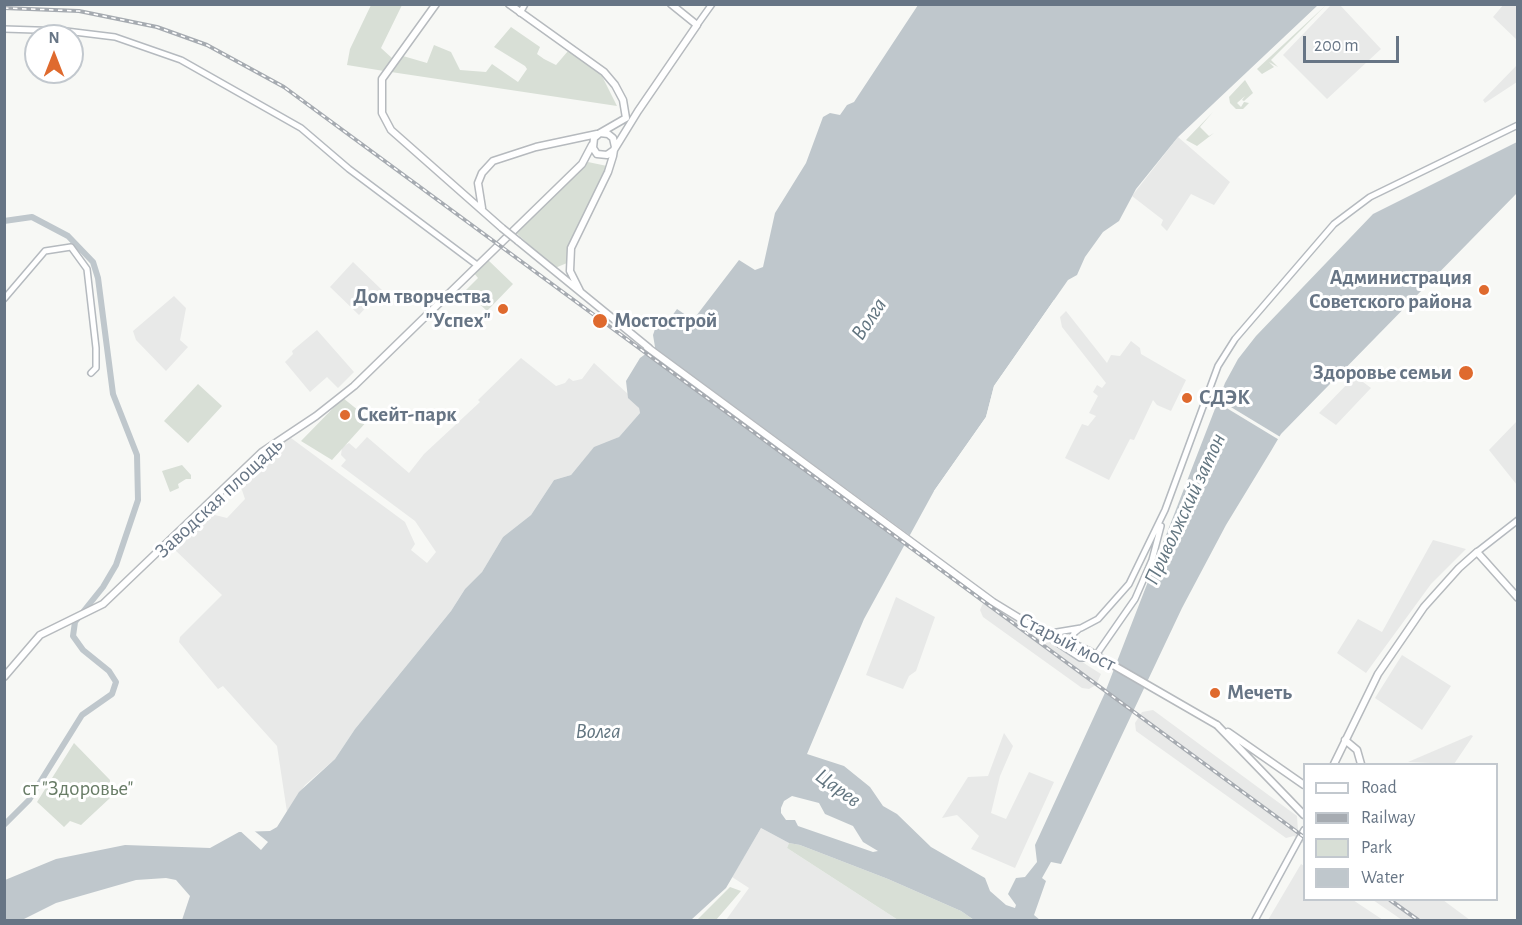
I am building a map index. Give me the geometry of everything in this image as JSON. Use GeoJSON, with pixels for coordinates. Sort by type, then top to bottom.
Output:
{"type":"FeatureCollection","features":[{"type":"Feature","properties":{"kind":"main road"},"geometry":{"type":"LineString","coordinates":[[436,4],[381,84],[381,109],[387,125],[488,216],[590,303]]}},
{"type":"Feature","properties":{"kind":"main road"},"geometry":{"type":"LineString","coordinates":[[488,216],[479,200],[478,183],[482,173],[493,161],[537,147],[599,133],[627,118],[627,109],[615,85],[604,72],[509,4]]}},
{"type":"Feature","properties":{"kind":"main road"},"geometry":{"type":"LineString","coordinates":[[519,13],[525,4]]}},
{"type":"Feature","properties":{"kind":"main road"},"geometry":{"type":"LineString","coordinates":[[670,4],[697,25]]}},
{"type":"Feature","properties":{"kind":"main road"},"geometry":{"type":"LineString","coordinates":[[590,303],[572,277],[570,256],[574,239],[608,172],[614,150],[638,111],[712,4]]}},
{"type":"Feature","properties":{"kind":"main road"},"geometry":{"type":"LineString","coordinates":[[4,29],[66,31],[116,37],[181,60],[301,128],[350,169],[477,265]]}},
{"type":"Feature","properties":{"kind":"main road"},"geometry":{"type":"LineString","coordinates":[[1050,635],[1080,658],[1089,659],[1100,651],[1125,617],[1152,560],[1165,510],[1207,395],[1226,353],[1334,224],[1370,197],[1518,124]]}},
{"type":"Feature","properties":{"kind":"main road"},"geometry":{"type":"LineString","coordinates":[[582,164],[599,133]]}},
{"type":"Feature","properties":{"kind":"main road"},"geometry":{"type":"LineString","coordinates":[[599,133],[613,138],[614,150]]}},
{"type":"Feature","properties":{"kind":"main road"},"geometry":{"type":"LineString","coordinates":[[592,145],[596,153],[601,155]]}},
{"type":"Feature","properties":{"kind":"main road"},"geometry":{"type":"LineString","coordinates":[[582,164],[614,150]]}},
{"type":"Feature","properties":{"kind":"main road","name":"Заводская площадь"},"geometry":{"type":"LineString","coordinates":[[4,676],[40,635],[94,610],[159,553],[262,452],[328,408],[354,386],[582,164]]}},
{"type":"Feature","properties":{"kind":"main road"},"geometry":{"type":"LineString","coordinates":[[4,299],[45,251],[68,246],[72,248],[87,269],[96,348],[96,368],[91,373]]}},
{"type":"Feature","properties":{"kind":"main road","name":"Старый мост"},"geometry":{"type":"LineString","coordinates":[[590,303],[993,602],[1050,635],[1087,650],[1217,725]]}},
{"type":"Feature","properties":{"kind":"main road"},"geometry":{"type":"LineString","coordinates":[[1071,642],[1074,633],[1106,612],[1129,584],[1165,510]]}},
{"type":"Feature","properties":{"kind":"main road"},"geometry":{"type":"LineString","coordinates":[[1335,763],[1369,689],[1408,628],[1435,593],[1477,552],[1518,520]]}},
{"type":"Feature","properties":{"kind":"main road"},"geometry":{"type":"LineString","coordinates":[[1477,552],[1518,598]]}},
{"type":"Feature","properties":{"kind":"main road"},"geometry":{"type":"LineString","coordinates":[[1050,635],[1081,628]]}},
{"type":"Feature","properties":{"kind":"main road"},"geometry":{"type":"LineString","coordinates":[[1217,725],[1303,783]]}},
{"type":"Feature","properties":{"kind":"main road"},"geometry":{"type":"LineString","coordinates":[[1217,725],[1303,813]]}},
{"type":"Feature","properties":{"kind":"main road"},"geometry":{"type":"LineString","coordinates":[[1345,740],[1357,750],[1360,763]]}},
{"type":"Feature","properties":{"kind":"main road"},"geometry":{"type":"LineString","coordinates":[[1255,921],[1303,834]]}},
{"type":"Feature","properties":{"kind":"shaded area"},"geometry":{"type":"Polygon","coordinates":[[[1504,4],[1517,5],[1517,40],[1493,17],[1504,4]]]}},
{"type":"Feature","properties":{"kind":"shaded area"},"geometry":{"type":"Polygon","coordinates":[[[1331,5],[1340,5],[1381,49],[1327,99],[1283,55],[1331,5]]]}},
{"type":"Feature","properties":{"kind":"shaded area"},"geometry":{"type":"Polygon","coordinates":[[[1517,65],[1517,82],[1485,103],[1483,100],[1517,65]]]}},
{"type":"Feature","properties":{"kind":"shaded area"},"geometry":{"type":"Polygon","coordinates":[[[1178,137],[1230,182],[1214,205],[1191,194],[1167,231],[1161,225],[1163,220],[1132,196],[1178,137]]]}},
{"type":"Feature","properties":{"kind":"shaded area"},"geometry":{"type":"Polygon","coordinates":[[[353,262],[382,290],[359,315],[330,287],[353,262]]]}},
{"type":"Feature","properties":{"kind":"shaded area"},"geometry":{"type":"Polygon","coordinates":[[[174,296],[186,308],[180,340],[188,347],[166,371],[136,340],[133,331],[174,296]]]}},
{"type":"Feature","properties":{"kind":"shaded area"},"geometry":{"type":"Polygon","coordinates":[[[1066,311],[1107,363],[1111,355],[1120,356],[1131,341],[1140,348],[1141,354],[1186,380],[1171,411],[1157,405],[1153,400],[1134,440],[1130,439],[1109,480],[1065,458],[1082,424],[1088,426],[1096,416],[1089,413],[1098,396],[1093,392],[1097,385],[1102,388],[1106,383],[1062,327],[1060,317],[1066,311]]]}},
{"type":"Feature","properties":{"kind":"shaded area"},"geometry":{"type":"Polygon","coordinates":[[[317,330],[354,372],[338,388],[327,377],[310,392],[285,362],[293,354],[292,351],[317,330]]]}},
{"type":"Feature","properties":{"kind":"shaded area"},"geometry":{"type":"Polygon","coordinates":[[[521,358],[556,386],[565,383],[569,378],[573,381],[582,379],[594,363],[628,394],[639,408],[640,413],[619,437],[591,451],[571,475],[554,480],[531,515],[503,537],[482,572],[465,589],[451,611],[355,729],[335,759],[305,785],[287,812],[277,746],[223,686],[218,689],[179,642],[180,637],[222,595],[174,549],[211,514],[227,518],[245,499],[240,484],[267,454],[284,440],[291,438],[405,522],[415,544],[411,550],[427,563],[436,552],[415,521],[341,466],[346,460],[341,455],[342,447],[349,443],[356,449],[367,437],[409,473],[424,454],[480,402],[478,400],[521,358]]]}},
{"type":"Feature","properties":{"kind":"shaded area"},"geometry":{"type":"Polygon","coordinates":[[[1355,376],[1371,388],[1336,425],[1319,413],[1355,376]]]}},
{"type":"Feature","properties":{"kind":"shaded area"},"geometry":{"type":"Polygon","coordinates":[[[1517,421],[1517,485],[1489,450],[1517,421]]]}},
{"type":"Feature","properties":{"kind":"shaded area"},"geometry":{"type":"Polygon","coordinates":[[[1433,540],[1466,549],[1431,584],[1366,673],[1337,653],[1358,619],[1382,632],[1433,540]]]}},
{"type":"Feature","properties":{"kind":"shaded area"},"geometry":{"type":"Polygon","coordinates":[[[896,597],[935,617],[916,671],[909,676],[903,689],[866,675],[896,597]]]}},
{"type":"Feature","properties":{"kind":"shaded area"},"geometry":{"type":"Polygon","coordinates":[[[983,603],[990,607],[993,605],[1101,674],[1096,685],[1089,689],[1082,688],[983,617],[980,610],[983,603]]]}},
{"type":"Feature","properties":{"kind":"shaded area"},"geometry":{"type":"Polygon","coordinates":[[[1402,655],[1451,686],[1422,730],[1375,698],[1402,655]]]}},
{"type":"Feature","properties":{"kind":"shaded area"},"geometry":{"type":"Polygon","coordinates":[[[1153,710],[1297,816],[1298,831],[1303,834],[1303,843],[1294,836],[1286,838],[1136,731],[1135,723],[1142,712],[1153,710]]]}},
{"type":"Feature","properties":{"kind":"shaded area"},"geometry":{"type":"Polygon","coordinates":[[[1004,733],[1013,746],[1000,776],[991,813],[1006,819],[1029,772],[1054,782],[1015,868],[971,849],[979,836],[957,815],[942,818],[968,777],[988,776],[1004,733]]]}},
{"type":"Feature","properties":{"kind":"shaded area"},"geometry":{"type":"Polygon","coordinates":[[[1471,735],[1473,736],[1455,763],[1408,762],[1471,735]]]}},
{"type":"Feature","properties":{"kind":"shaded area"},"geometry":{"type":"Polygon","coordinates":[[[761,828],[789,843],[787,848],[898,920],[726,920],[749,888],[732,877],[761,828]]]}},
{"type":"Feature","properties":{"kind":"shaded area"},"geometry":{"type":"Polygon","coordinates":[[[1301,864],[1303,865],[1303,901],[1354,901],[1383,920],[1268,920],[1301,864]]]}},
{"type":"Feature","properties":{"kind":"shaded area"},"geometry":{"type":"Polygon","coordinates":[[[1374,901],[1444,901],[1470,920],[1402,920],[1374,901]]]}},
{"type":"Feature","properties":{"kind":"green space"},"geometry":{"type":"Polygon","coordinates":[[[371,5],[402,5],[381,48],[393,59],[384,71],[347,65],[350,49],[371,5]]]}},
{"type":"Feature","properties":{"kind":"green space"},"geometry":{"type":"Polygon","coordinates":[[[1326,5],[1271,60],[1278,67],[1269,62],[1274,67],[1262,74],[1257,69],[1326,5]]]}},
{"type":"Feature","properties":{"kind":"green space"},"geometry":{"type":"Polygon","coordinates":[[[511,27],[540,47],[537,54],[544,59],[556,65],[568,51],[601,74],[617,106],[391,72],[403,56],[427,63],[434,45],[451,52],[460,70],[486,72],[492,64],[518,82],[527,69],[525,66],[494,47],[511,27]]]}},
{"type":"Feature","properties":{"kind":"green space"},"geometry":{"type":"Polygon","coordinates":[[[1245,80],[1253,93],[1244,101],[1242,100],[1245,96],[1237,103],[1241,107],[1244,102],[1249,103],[1243,109],[1236,109],[1230,103],[1229,97],[1245,80]]]}},
{"type":"Feature","properties":{"kind":"green space"},"geometry":{"type":"Polygon","coordinates":[[[1213,112],[1200,127],[1209,136],[1214,133],[1197,146],[1186,140],[1213,112]]]}},
{"type":"Feature","properties":{"kind":"green space"},"geometry":{"type":"Polygon","coordinates":[[[588,162],[607,166],[569,246],[567,263],[555,268],[515,232],[588,162]]]}},
{"type":"Feature","properties":{"kind":"green space"},"geometry":{"type":"Polygon","coordinates":[[[487,259],[513,284],[487,311],[473,298],[468,302],[461,295],[478,278],[473,272],[487,259]]]}},
{"type":"Feature","properties":{"kind":"green space"},"geometry":{"type":"Polygon","coordinates":[[[198,384],[222,406],[188,443],[164,421],[198,384]]]}},
{"type":"Feature","properties":{"kind":"green space"},"geometry":{"type":"Polygon","coordinates":[[[343,398],[369,419],[332,460],[301,441],[343,398]]]}},
{"type":"Feature","properties":{"kind":"green space"},"geometry":{"type":"Polygon","coordinates":[[[182,465],[191,475],[191,479],[186,479],[178,484],[179,488],[170,492],[162,471],[182,465]]]}},
{"type":"Feature","properties":{"kind":"green space","name":"ст \"Здоровье\""},"geometry":{"type":"Polygon","coordinates":[[[74,743],[110,780],[110,798],[81,825],[70,821],[64,827],[37,802],[74,743]]]}},
{"type":"Feature","properties":{"kind":"green space"},"geometry":{"type":"Polygon","coordinates":[[[789,843],[800,845],[888,879],[961,911],[974,920],[898,920],[787,848],[789,843]]]}},
{"type":"Feature","properties":{"kind":"green space"},"geometry":{"type":"Polygon","coordinates":[[[730,887],[741,891],[716,920],[697,920],[730,887]]]}},
{"type":"Feature","properties":{"kind":"water","name":"Волга"},"geometry":{"type":"Polygon","coordinates":[[[918,5],[1318,5],[1178,137],[1136,189],[1119,221],[1103,232],[1085,257],[1077,275],[1068,280],[994,386],[986,417],[934,491],[864,619],[807,754],[844,766],[870,787],[883,806],[897,814],[931,847],[985,878],[990,891],[1006,905],[1015,908],[1016,905],[1008,894],[1016,878],[1025,877],[1037,862],[1035,845],[1104,695],[1225,383],[1238,359],[1256,336],[1373,214],[1517,142],[1517,193],[1281,434],[1226,525],[1182,608],[1061,864],[1051,862],[1042,878],[1046,881],[1034,915],[1040,920],[974,920],[961,911],[888,879],[800,845],[789,843],[761,828],[726,888],[691,920],[182,920],[190,896],[176,880],[166,878],[136,880],[56,903],[22,920],[5,920],[5,880],[56,859],[125,845],[210,848],[239,832],[270,831],[277,827],[299,792],[335,759],[355,729],[451,611],[465,589],[482,572],[503,537],[531,515],[554,480],[571,475],[594,447],[619,437],[640,413],[639,408],[628,398],[626,381],[640,358],[655,347],[653,335],[657,323],[664,327],[677,309],[693,320],[739,260],[755,270],[763,267],[775,213],[806,163],[823,117],[830,113],[840,115],[847,105],[854,102],[918,5]],[[792,796],[784,801],[781,813],[786,820],[795,820],[798,826],[873,852],[878,851],[863,842],[853,826],[825,814],[819,803],[792,796]]]}},
{"type":"Feature","properties":{"kind":"pier"},"geometry":{"type":"Polygon","coordinates":[[[1054,300],[1056,302],[994,393],[988,419],[937,492],[934,491],[986,417],[994,386],[1054,300]]]}},
{"type":"Feature","properties":{"kind":"pier"},"geometry":{"type":"Polygon","coordinates":[[[652,346],[912,537],[907,545],[645,352],[652,346]]]}},
{"type":"Feature","properties":{"kind":"pier"},"geometry":{"type":"Polygon","coordinates":[[[1216,398],[1282,438],[1281,441],[1215,401],[1216,398]]]}},
{"type":"Feature","properties":{"kind":"pier"},"geometry":{"type":"Polygon","coordinates":[[[238,829],[252,829],[268,842],[261,850],[238,829]]]}},
{"type":"Feature","properties":{"kind":"waterway"},"geometry":{"type":"LineString","coordinates":[[4,221],[32,217],[68,236],[93,262],[98,278],[113,394],[137,455],[138,500],[116,565],[103,587],[75,622],[73,636],[83,650],[109,671],[116,682],[112,694],[82,715],[29,800],[4,825]]}},
{"type":"Feature","properties":{"kind":"railway"},"geometry":{"type":"LineString","coordinates":[[4,8],[79,11],[157,27],[207,45],[284,87],[1303,836]]}},
{"type":"Feature","properties":{"kind":"railway"},"geometry":{"type":"LineString","coordinates":[[1391,901],[1418,920]]}},
{"type":"Feature","properties":{"kind":"place","name":"Администрация Советского района"},"geometry":{"type":"Point","coordinates":[1484,290]}},
{"type":"Feature","properties":{"kind":"place","name":"Дом творчества \"Успех\""},"geometry":{"type":"Point","coordinates":[503,309]}},
{"type":"Feature","properties":{"kind":"place","name":"Мостострой"},"geometry":{"type":"Point","coordinates":[600,321]}},
{"type":"Feature","properties":{"kind":"place","name":"Здоровье семьи"},"geometry":{"type":"Point","coordinates":[1466,373]}},
{"type":"Feature","properties":{"kind":"place","name":"СДЭК"},"geometry":{"type":"Point","coordinates":[1187,398]}},
{"type":"Feature","properties":{"kind":"place","name":"Скейт-парк"},"geometry":{"type":"Point","coordinates":[345,415]}},
{"type":"Feature","properties":{"kind":"place","name":"Мечеть"},"geometry":{"type":"Point","coordinates":[1215,693]}},
{"type":"Feature","properties":{"kind":"water label","name":"Приволжский затон"},"geometry":{"type":"Point","coordinates":[1185,509]}},
{"type":"Feature","properties":{"kind":"water label","name":"Царев"},"geometry":{"type":"Point","coordinates":[838,788]}}]}
